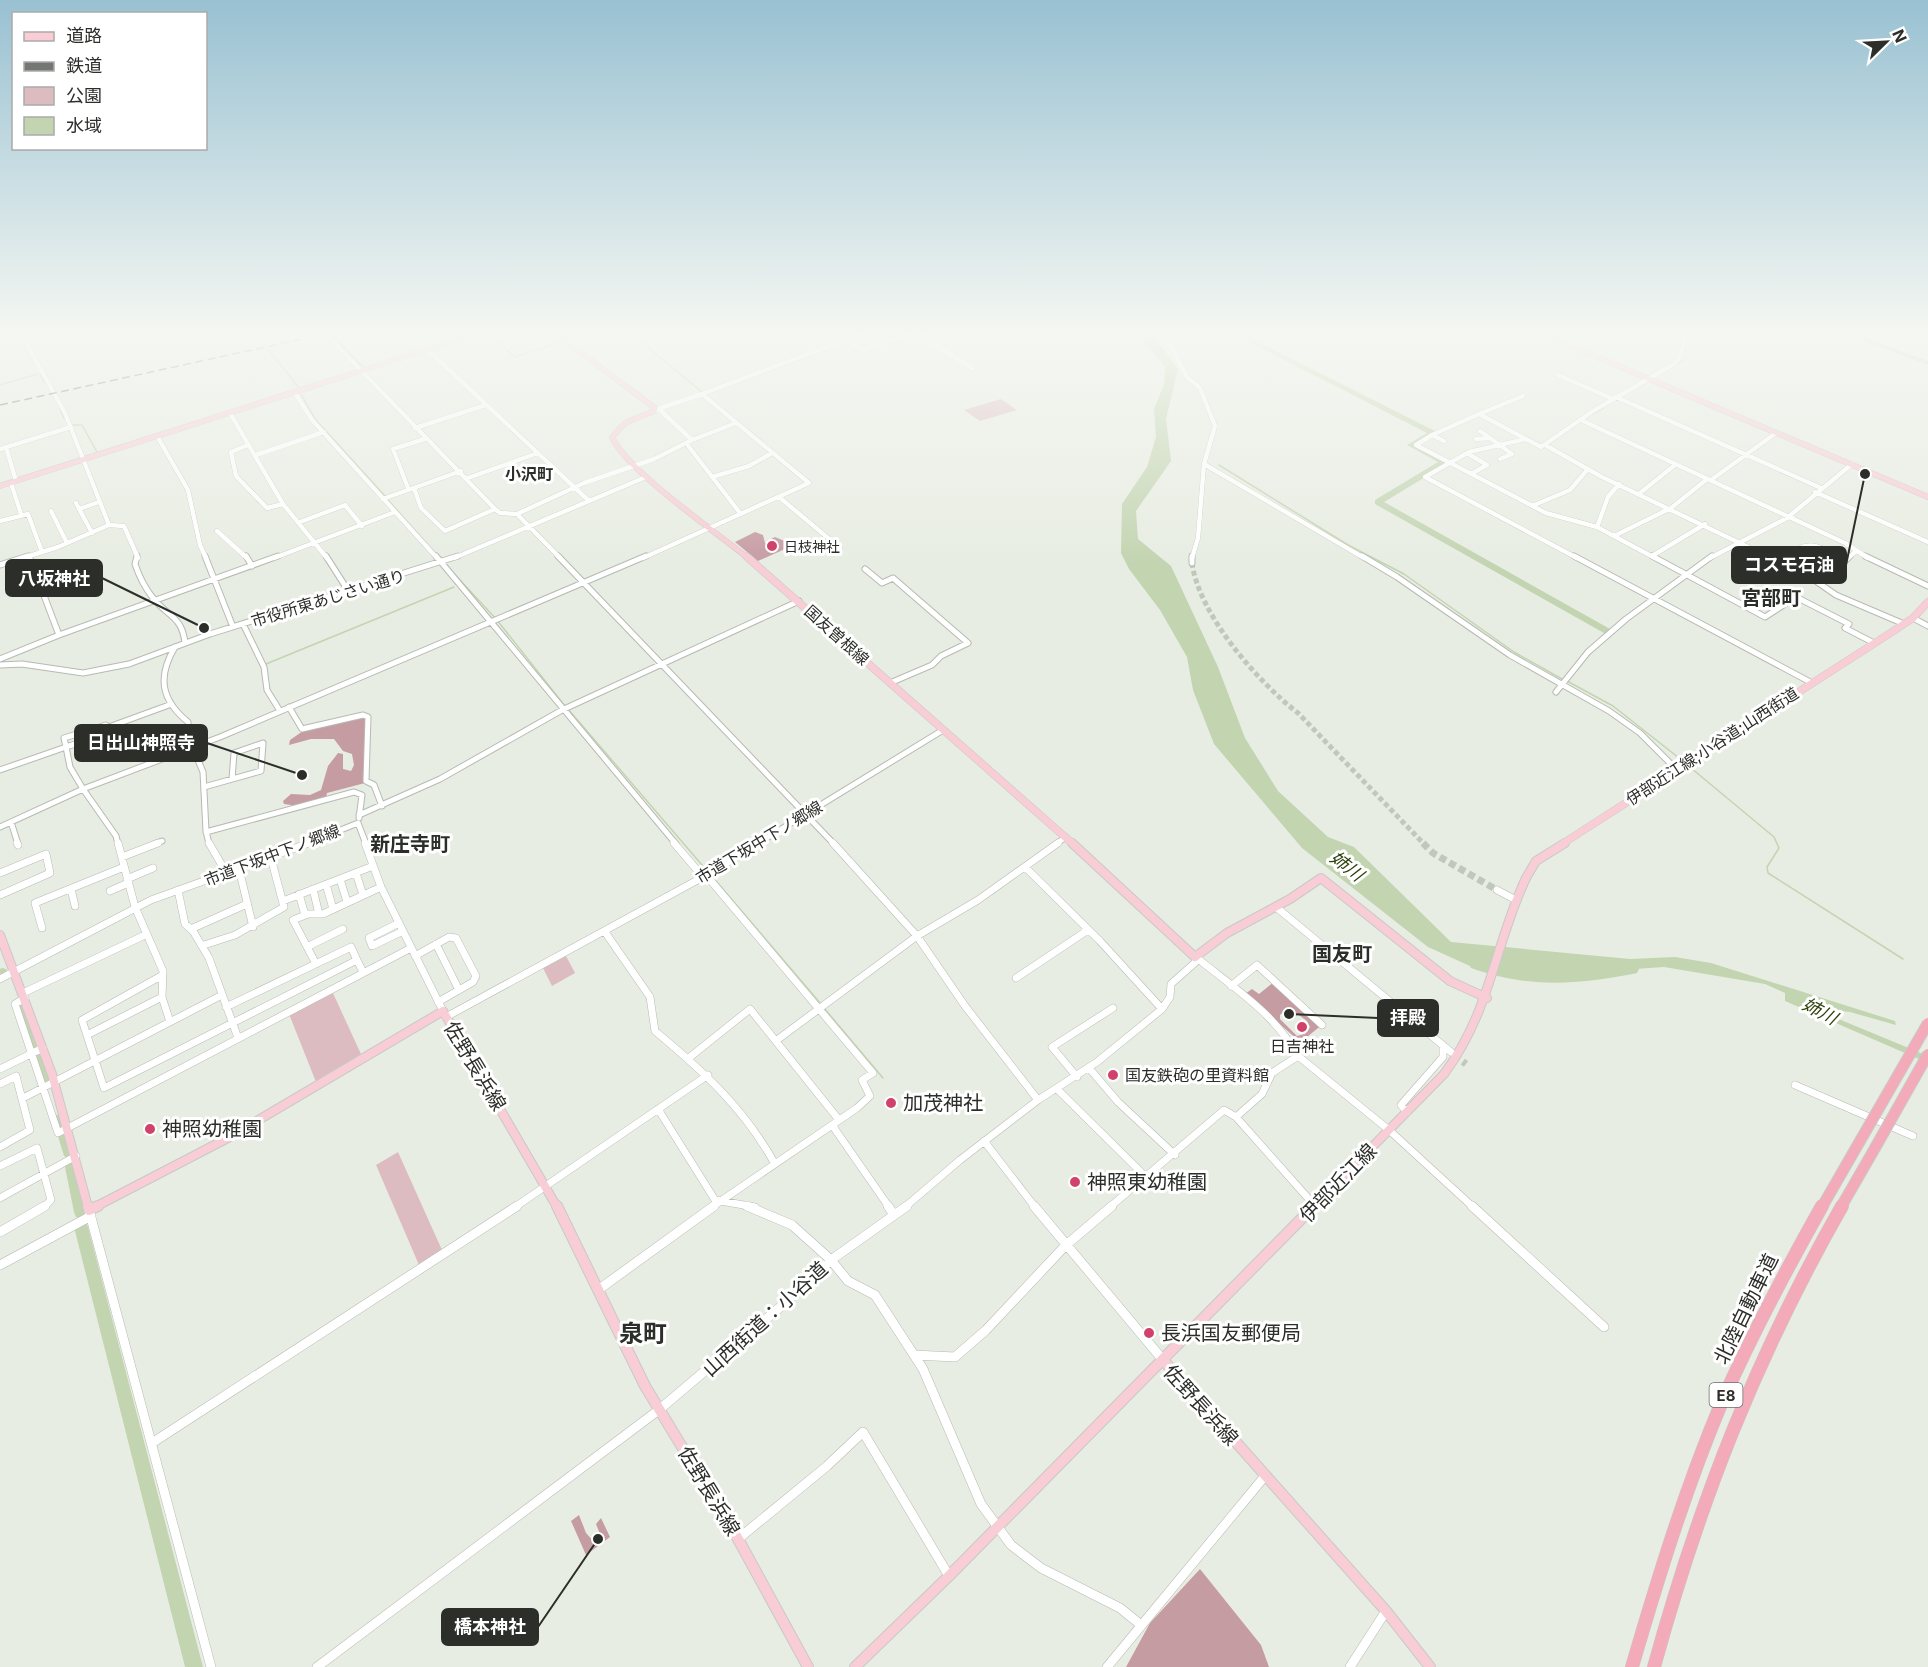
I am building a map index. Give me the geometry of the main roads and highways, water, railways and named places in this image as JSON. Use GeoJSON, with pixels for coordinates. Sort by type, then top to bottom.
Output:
{"type":"FeatureCollection","features":[{"type":"Feature","properties":{"kind":"highway","name":"北陸自動車道"},"geometry":{"type":"LineString","coordinates":[[1632,1667],[1678,1519],[1722,1404],[1773,1296],[1928,1023]]}},
{"type":"Feature","properties":{"kind":"highway","name":"北陸自動車道"},"geometry":{"type":"LineString","coordinates":[[1654,1667],[1692,1536],[1736,1417],[1793,1295],[1928,1054]]}},
{"type":"Feature","properties":{"kind":"main road"},"geometry":{"type":"LineString","coordinates":[[0,486],[240,410]]}},
{"type":"Feature","properties":{"kind":"main road","name":"国友曽根線"},"geometry":{"type":"LineString","coordinates":[[657,410],[626,422],[617,428],[612,437],[615,444],[646,477],[800,601],[1066,837],[1197,958],[1236,928],[1263,911],[1276,907],[1321,878],[1450,981],[1488,994]]}},
{"type":"Feature","properties":{"kind":"main road"},"geometry":{"type":"LineString","coordinates":[[1721,410],[1928,497]]}},
{"type":"Feature","properties":{"kind":"main road","name":"伊部近江線;小谷道;山西街道"},"geometry":{"type":"LineString","coordinates":[[1488,994],[1526,875],[1545,853],[1904,624],[1928,602]]}},
{"type":"Feature","properties":{"kind":"main road","name":"佐野長浜線"},"geometry":{"type":"LineString","coordinates":[[0,935],[64,1130],[77,1155],[90,1213],[228,1138],[445,1014],[547,1186],[645,1386],[738,1539],[808,1667]]}},
{"type":"Feature","properties":{"kind":"main road","name":"伊部近江線"},"geometry":{"type":"LineString","coordinates":[[1163,1360],[1407,1112],[1458,1056],[1488,994]]}},
{"type":"Feature","properties":{"kind":"main road","name":"佐野長浜線"},"geometry":{"type":"LineString","coordinates":[[855,1667],[949,1576],[1163,1360],[1386,1611],[1430,1667]]}},
{"type":"Feature","properties":{"kind":"water"},"geometry":{"type":"Polygon","coordinates":[[[1154,410],[1168,410],[1166,419],[1171,461],[1136,511],[1138,539],[1171,566],[1218,667],[1245,738],[1278,791],[1328,837],[1354,847],[1451,942],[1630,959],[1675,957],[1711,963],[1895,1021],[1896,1025],[1850,1012],[1812,1008],[1928,1056],[1928,1063],[1785,1001],[1785,993],[1765,984],[1664,967],[1533,976],[1470,966],[1428,947],[1302,848],[1214,744],[1193,690],[1187,657],[1160,610],[1129,569],[1121,553],[1122,504],[1147,467],[1156,437],[1154,410]]]}},
{"type":"Feature","properties":{"kind":"waterway"},"geometry":{"type":"LineString","coordinates":[[60,410],[64,418]]}},
{"type":"Feature","properties":{"kind":"waterway"},"geometry":{"type":"LineString","coordinates":[[310,410],[315,419],[385,496]]}},
{"type":"Feature","properties":{"kind":"waterway"},"geometry":{"type":"LineString","coordinates":[[1386,410],[1432,433],[1411,445],[1444,462],[1378,502],[1607,631]]}},
{"type":"Feature","properties":{"kind":"waterway"},"geometry":{"type":"LineString","coordinates":[[1592,414],[1600,410]]}},
{"type":"Feature","properties":{"kind":"waterway"},"geometry":{"type":"LineString","coordinates":[[73,425],[82,425],[97,452]]}},
{"type":"Feature","properties":{"kind":"waterway"},"geometry":{"type":"LineString","coordinates":[[1219,465],[1348,545],[1404,574],[1514,652],[1562,679]]}},
{"type":"Feature","properties":{"kind":"waterway"},"geometry":{"type":"LineString","coordinates":[[387,499],[437,555]]}},
{"type":"Feature","properties":{"kind":"waterway"},"geometry":{"type":"LineString","coordinates":[[447,566],[497,620],[565,706]]}},
{"type":"Feature","properties":{"kind":"waterway"},"geometry":{"type":"LineString","coordinates":[[266,664],[454,587]]}},
{"type":"Feature","properties":{"kind":"waterway"},"geometry":{"type":"LineString","coordinates":[[1567,681],[1613,706],[1679,758]]}},
{"type":"Feature","properties":{"kind":"waterway"},"geometry":{"type":"LineString","coordinates":[[568,709],[708,872]]}},
{"type":"Feature","properties":{"kind":"waterway"},"geometry":{"type":"LineString","coordinates":[[1691,768],[1774,837],[1779,848],[1767,867],[1768,873],[1903,959]]}},
{"type":"Feature","properties":{"kind":"waterway"},"geometry":{"type":"LineString","coordinates":[[711,875],[821,1004]]}},
{"type":"Feature","properties":{"kind":"waterway","name":"姉川"},"geometry":{"type":"LineString","coordinates":[[1475,964],[1494,971],[1533,978],[1573,978],[1633,969]]}},
{"type":"Feature","properties":{"kind":"waterway"},"geometry":{"type":"LineString","coordinates":[[21,1003],[46,1080]]}},
{"type":"Feature","properties":{"kind":"waterway"},"geometry":{"type":"LineString","coordinates":[[824,1008],[883,1078]]}},
{"type":"Feature","properties":{"kind":"waterway"},"geometry":{"type":"LineString","coordinates":[[59,1120],[69,1152]]}},
{"type":"Feature","properties":{"kind":"waterway"},"geometry":{"type":"LineString","coordinates":[[72,1167],[81,1212]]}},
{"type":"Feature","properties":{"kind":"waterway"},"geometry":{"type":"LineString","coordinates":[[81,1227],[194,1667]]}},
{"type":"Feature","properties":{"kind":"tunnel"},"geometry":{"type":"LineString","coordinates":[[1192,563],[1206,604],[1218,625],[1249,666],[1298,713],[1424,844]]}},
{"type":"Feature","properties":{"kind":"tunnel"},"geometry":{"type":"LineString","coordinates":[[1424,844],[1433,853],[1497,890]]}},
{"type":"Feature","properties":{"kind":"tunnel"},"geometry":{"type":"LineString","coordinates":[[1454,1055],[1466,1064]]}},
{"type":"Feature","properties":{"kind":"place","name":"コスモ石油"},"geometry":{"type":"Point","coordinates":[1865,474]}},
{"type":"Feature","properties":{"kind":"place","name":"日枝神社"},"geometry":{"type":"Point","coordinates":[772,546]}},
{"type":"Feature","properties":{"kind":"place","name":"八坂神社"},"geometry":{"type":"Point","coordinates":[204,628]}},
{"type":"Feature","properties":{"kind":"place","name":"日出山神照寺"},"geometry":{"type":"Point","coordinates":[302,775]}},
{"type":"Feature","properties":{"kind":"place","name":"拝殿"},"geometry":{"type":"Point","coordinates":[1289,1014]}},
{"type":"Feature","properties":{"kind":"place","name":"日吉神社"},"geometry":{"type":"Point","coordinates":[1302,1027]}},
{"type":"Feature","properties":{"kind":"place","name":"国友鉄砲の里資料館"},"geometry":{"type":"Point","coordinates":[1113,1075]}},
{"type":"Feature","properties":{"kind":"place","name":"加茂神社"},"geometry":{"type":"Point","coordinates":[891,1103]}},
{"type":"Feature","properties":{"kind":"place","name":"神照幼稚園"},"geometry":{"type":"Point","coordinates":[150,1129]}},
{"type":"Feature","properties":{"kind":"place","name":"神照東幼稚園"},"geometry":{"type":"Point","coordinates":[1075,1182]}},
{"type":"Feature","properties":{"kind":"place","name":"長浜国友郵便局"},"geometry":{"type":"Point","coordinates":[1149,1333]}},
{"type":"Feature","properties":{"kind":"place","name":"橋本神社"},"geometry":{"type":"Point","coordinates":[598,1539]}},
{"type":"Feature","properties":{"kind":"district","name":"小沢町"},"geometry":{"type":"Point","coordinates":[529,474]}},
{"type":"Feature","properties":{"kind":"district","name":"宮部町"},"geometry":{"type":"Point","coordinates":[1771,598]}},
{"type":"Feature","properties":{"kind":"district","name":"新庄寺町"},"geometry":{"type":"Point","coordinates":[410,844]}},
{"type":"Feature","properties":{"kind":"district","name":"国友町"},"geometry":{"type":"Point","coordinates":[1342,954]}},
{"type":"Feature","properties":{"kind":"district","name":"泉町"},"geometry":{"type":"Point","coordinates":[643,1333]}}]}
